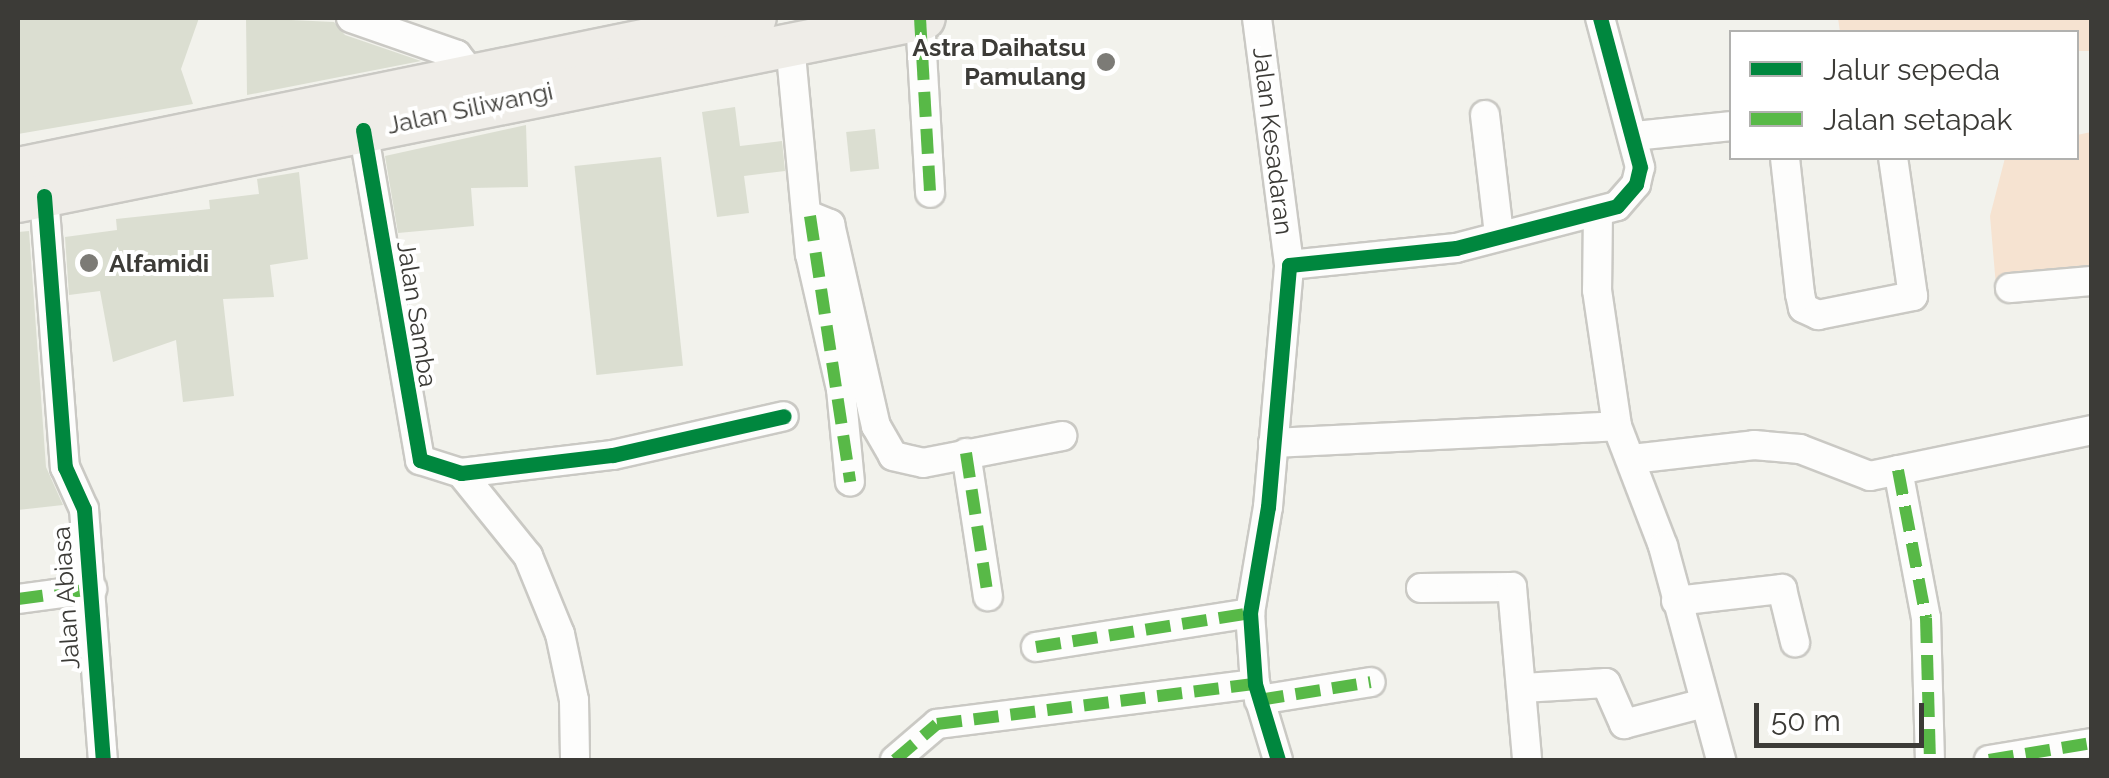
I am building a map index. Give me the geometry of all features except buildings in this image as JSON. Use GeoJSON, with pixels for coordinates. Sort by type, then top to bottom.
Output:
{"type":"FeatureCollection","features":[{"type":"Feature","properties":{"kind":"main road","name":"Jalan Siliwangi"},"geometry":{"type":"LineString","coordinates":[[26,189],[364,130],[922,18]]}},
{"type":"Feature","properties":{"kind":"main road","name":"Jalan Siliwangi"},"geometry":{"type":"LineString","coordinates":[[26,189],[474,77],[733,20]]}},
{"type":"Feature","properties":{"kind":"street"},"geometry":{"type":"LineString","coordinates":[[351,18],[457,55],[474,77]]}},
{"type":"Feature","properties":{"kind":"street"},"geometry":{"type":"LineString","coordinates":[[922,18],[930,194]]}},
{"type":"Feature","properties":{"kind":"street","name":"Jalan Kesadaran"},"geometry":{"type":"LineString","coordinates":[[1256,18],[1289,265],[1273,443],[1250,613],[1257,692],[1278,760]]}},
{"type":"Feature","properties":{"kind":"street"},"geometry":{"type":"LineString","coordinates":[[1289,265],[1456,248],[1617,206],[1636,184],[1635,136],[1600,18]]}},
{"type":"Feature","properties":{"kind":"street"},"geometry":{"type":"LineString","coordinates":[[790,44],[810,216],[810,254],[842,389],[850,482]]}},
{"type":"Feature","properties":{"kind":"street"},"geometry":{"type":"LineString","coordinates":[[1485,115],[1499,234]]}},
{"type":"Feature","properties":{"kind":"street"},"geometry":{"type":"LineString","coordinates":[[1635,136],[1729,126]]}},
{"type":"Feature","properties":{"kind":"street","name":"Jalan Samba"},"geometry":{"type":"LineString","coordinates":[[364,130],[412,443],[436,470],[461,473],[528,556],[560,634],[574,700],[575,760]]}},
{"type":"Feature","properties":{"kind":"street"},"geometry":{"type":"LineString","coordinates":[[1785,160],[1803,308],[1818,314],[1913,296],[1893,160]]}},
{"type":"Feature","properties":{"kind":"street","name":"Jalan Abiasa"},"geometry":{"type":"LineString","coordinates":[[26,189],[65,467],[84,508],[103,760]]}},
{"type":"Feature","properties":{"kind":"street"},"geometry":{"type":"LineString","coordinates":[[1598,212],[1597,290],[1617,426],[1632,460],[1676,601],[1721,760]]}},
{"type":"Feature","properties":{"kind":"street"},"geometry":{"type":"LineString","coordinates":[[810,216],[830,224],[884,446],[906,463],[1062,436]]}},
{"type":"Feature","properties":{"kind":"street"},"geometry":{"type":"LineString","coordinates":[[2010,288],[2092,281]]}},
{"type":"Feature","properties":{"kind":"street"},"geometry":{"type":"LineString","coordinates":[[461,473],[612,455],[784,416]]}},
{"type":"Feature","properties":{"kind":"street"},"geometry":{"type":"LineString","coordinates":[[1273,443],[1617,426]]}},
{"type":"Feature","properties":{"kind":"street"},"geometry":{"type":"LineString","coordinates":[[1632,460],[1754,445],[1800,449],[1850,473],[1898,470],[2092,430]]}},
{"type":"Feature","properties":{"kind":"street"},"geometry":{"type":"LineString","coordinates":[[966,454],[988,596]]}},
{"type":"Feature","properties":{"kind":"street"},"geometry":{"type":"LineString","coordinates":[[1898,470],[1926,618],[1930,760]]}},
{"type":"Feature","properties":{"kind":"street"},"geometry":{"type":"LineString","coordinates":[[1421,588],[1512,587],[1526,760]]}},
{"type":"Feature","properties":{"kind":"street"},"geometry":{"type":"LineString","coordinates":[[18,599],[92,589]]}},
{"type":"Feature","properties":{"kind":"street"},"geometry":{"type":"LineString","coordinates":[[1676,601],[1782,589],[1795,642]]}},
{"type":"Feature","properties":{"kind":"street"},"geometry":{"type":"LineString","coordinates":[[1036,647],[1250,613]]}},
{"type":"Feature","properties":{"kind":"street"},"geometry":{"type":"LineString","coordinates":[[896,760],[937,724],[1371,682]]}},
{"type":"Feature","properties":{"kind":"street"},"geometry":{"type":"LineString","coordinates":[[1523,688],[1606,683],[1624,724],[1704,703]]}},
{"type":"Feature","properties":{"kind":"street"},"geometry":{"type":"LineString","coordinates":[[1988,760],[2092,743]]}},
{"type":"Feature","properties":{"kind":"shaded area"},"geometry":{"type":"Polygon","coordinates":[[[1838,18],[2091,18],[2091,51],[2079,51],[2079,30],[1840,30],[1838,18]]]}},
{"type":"Feature","properties":{"kind":"shaded area"},"geometry":{"type":"Polygon","coordinates":[[[2091,132],[2091,276],[1996,286],[1990,216],[2004,160],[2079,160],[2079,135],[2091,132]]]}},
{"type":"Feature","properties":{"kind":"marked path"},"geometry":{"type":"LineString","coordinates":[[920,18],[930,193]]}},
{"type":"Feature","properties":{"kind":"marked path"},"geometry":{"type":"LineString","coordinates":[[810,216],[850,482]]}},
{"type":"Feature","properties":{"kind":"marked path"},"geometry":{"type":"LineString","coordinates":[[966,453],[988,596]]}},
{"type":"Feature","properties":{"kind":"marked path"},"geometry":{"type":"LineString","coordinates":[[1898,470],[1926,618],[1930,760]]}},
{"type":"Feature","properties":{"kind":"marked path"},"geometry":{"type":"LineString","coordinates":[[18,599],[92,589]]}},
{"type":"Feature","properties":{"kind":"marked path"},"geometry":{"type":"LineString","coordinates":[[1036,647],[1250,613]]}},
{"type":"Feature","properties":{"kind":"marked path"},"geometry":{"type":"LineString","coordinates":[[1259,700],[1371,682]]}},
{"type":"Feature","properties":{"kind":"marked path"},"geometry":{"type":"LineString","coordinates":[[895,760],[937,724],[1255,684]]}},
{"type":"Feature","properties":{"kind":"marked path"},"geometry":{"type":"LineString","coordinates":[[1989,760],[2092,743]]}},
{"type":"Feature","properties":{"kind":"cycle path"},"geometry":{"type":"LineString","coordinates":[[1278,760],[1255,684],[1250,613],[1268,507],[1289,265],[1456,248],[1617,206],[1636,184],[1640,167],[1600,18]]}},
{"type":"Feature","properties":{"kind":"cycle path"},"geometry":{"type":"LineString","coordinates":[[363,130],[420,460],[461,473],[613,455],[784,416]]}},
{"type":"Feature","properties":{"kind":"cycle path"},"geometry":{"type":"LineString","coordinates":[[44,196],[65,467],[84,509],[103,760]]}},
{"type":"Feature","properties":{"kind":"place","name":"Astra Daihatsu Pamulang"},"geometry":{"type":"Point","coordinates":[1106,62]}},
{"type":"Feature","properties":{"kind":"place","name":"Alfamidi"},"geometry":{"type":"Point","coordinates":[89,263]}}]}
